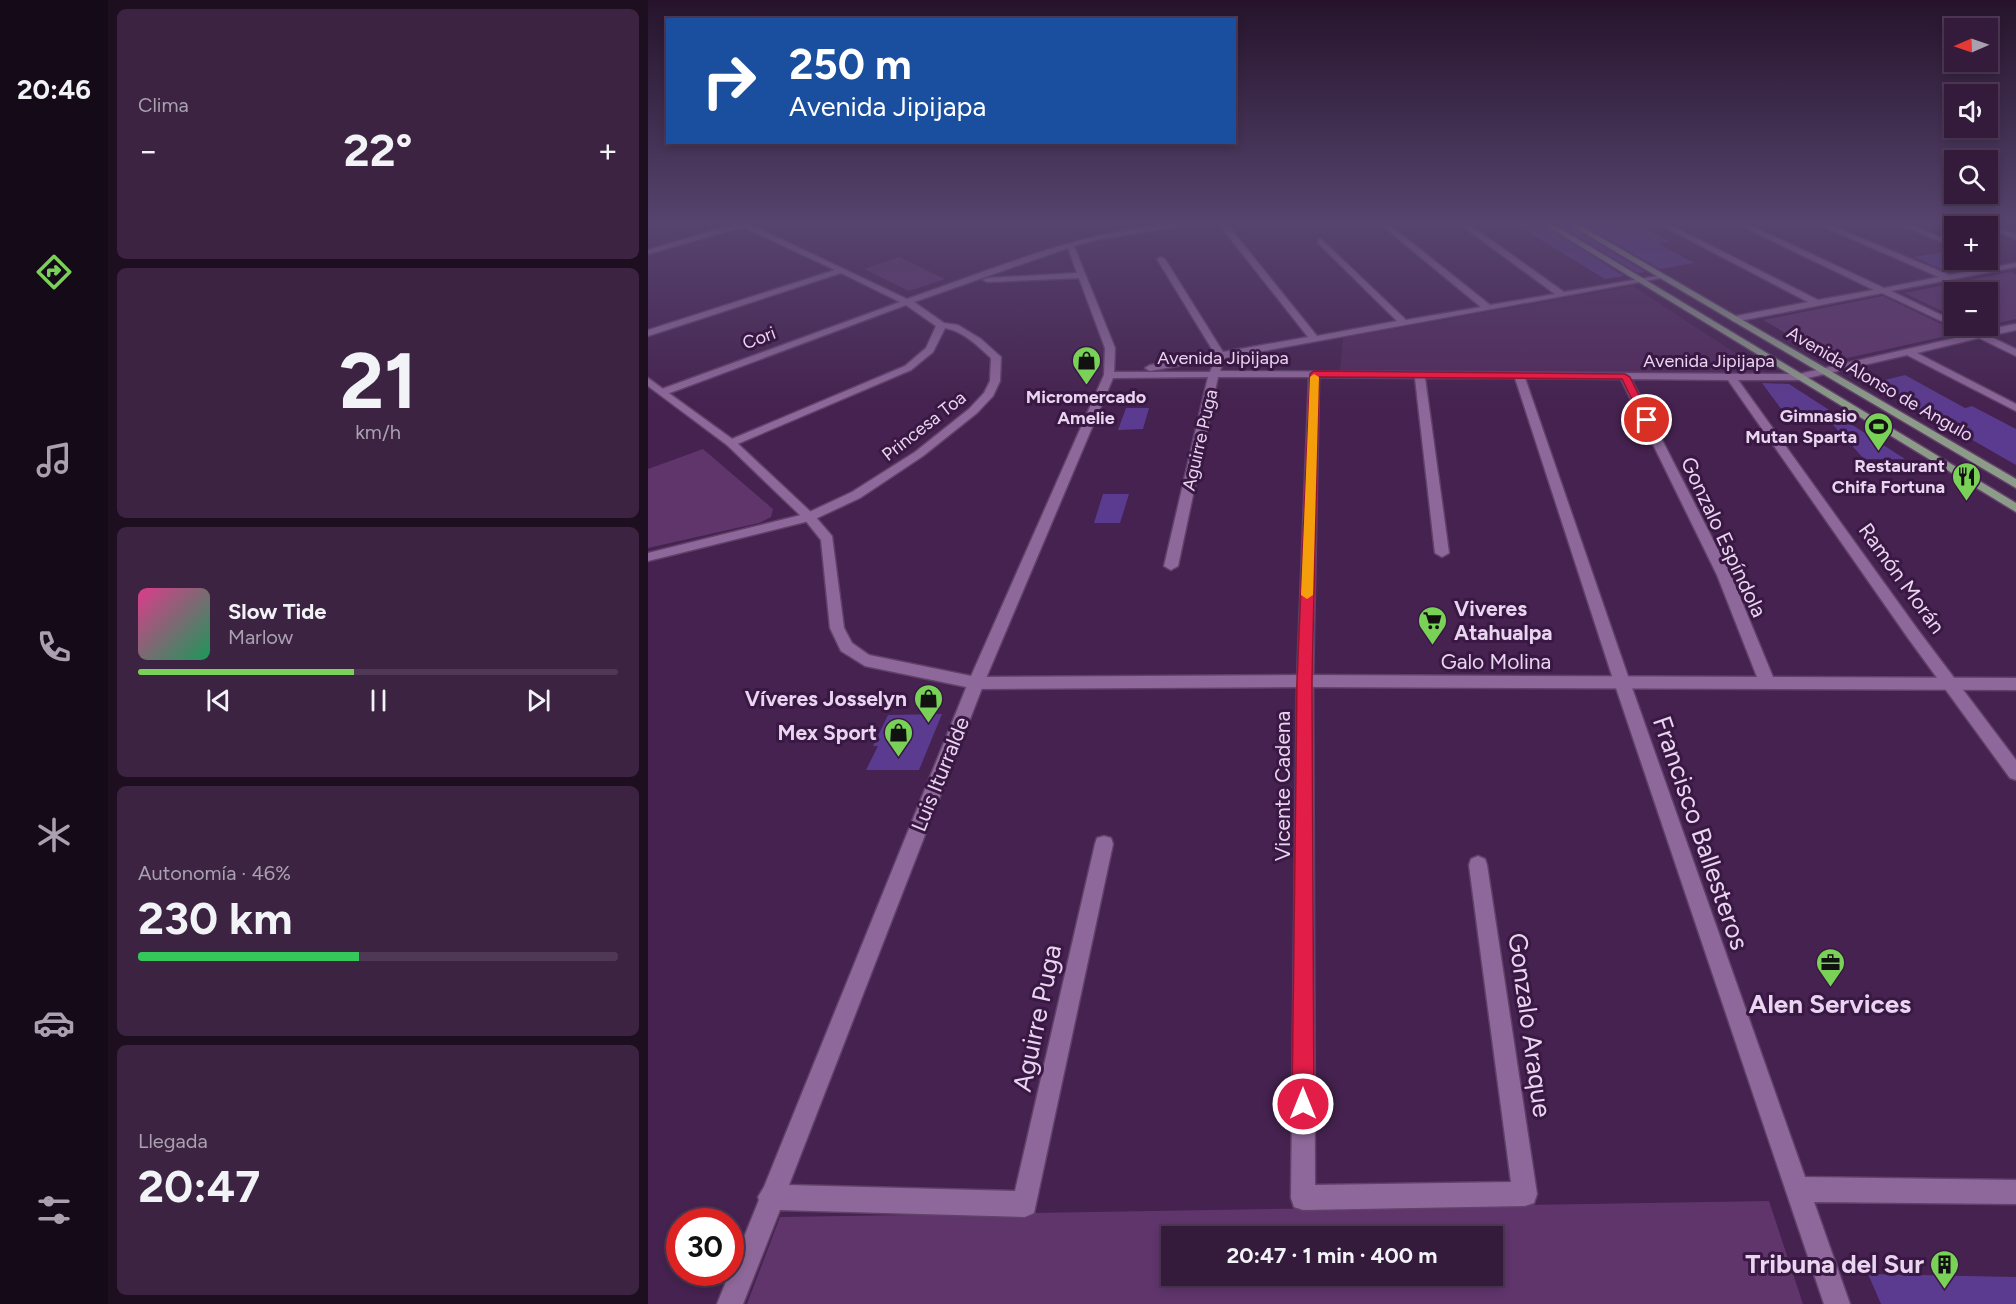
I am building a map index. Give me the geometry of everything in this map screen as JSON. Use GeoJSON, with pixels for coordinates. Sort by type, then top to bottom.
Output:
{"type":"FeatureCollection","features":[{"type":"Feature","properties":{"kind":"main road","name":"Avenida Alonso de Angulo"},"geometry":{"type":"LineString","coordinates":[[1645,284],[2016,508]]}},
{"type":"Feature","properties":{"kind":"main road","name":"Avenida Alonso de Angulo"},"geometry":{"type":"LineString","coordinates":[[1675,284],[2016,484]]}},
{"type":"Feature","properties":{"kind":"street"},"geometry":{"type":"LineString","coordinates":[[648,333],[799,284]]}},
{"type":"Feature","properties":{"kind":"street","name":"Princesa Toa"},"geometry":{"type":"LineString","coordinates":[[809,517],[856,495],[919,454],[973,411],[989,394],[995,381],[996,357],[978,340],[954,327],[942,325],[906,302],[870,284]]}},
{"type":"Feature","properties":{"kind":"street","name":"Cori"},"geometry":{"type":"LineString","coordinates":[[663,392],[958,284]]}},
{"type":"Feature","properties":{"kind":"street","name":"Luis Iturralde"},"geometry":{"type":"LineString","coordinates":[[730,1304],[770,1197],[976,684],[1109,375],[1110,348],[1085,284]]}},
{"type":"Feature","properties":{"kind":"street"},"geometry":{"type":"LineString","coordinates":[[1177,284],[1221,356]]}},
{"type":"Feature","properties":{"kind":"street"},"geometry":{"type":"LineString","coordinates":[[1271,284],[1314,338]]}},
{"type":"Feature","properties":{"kind":"street"},"geometry":{"type":"LineString","coordinates":[[1364,284],[1403,322]]}},
{"type":"Feature","properties":{"kind":"street"},"geometry":{"type":"LineString","coordinates":[[1458,284],[1487,307]]}},
{"type":"Feature","properties":{"kind":"street"},"geometry":{"type":"LineString","coordinates":[[1547,284],[1561,294]]}},
{"type":"Feature","properties":{"kind":"street"},"geometry":{"type":"LineString","coordinates":[[1109,375],[1623,284]]}},
{"type":"Feature","properties":{"kind":"street"},"geometry":{"type":"LineString","coordinates":[[1779,284],[1816,303]]}},
{"type":"Feature","properties":{"kind":"street"},"geometry":{"type":"LineString","coordinates":[[1871,284],[1944,319]]}},
{"type":"Feature","properties":{"kind":"street","name":"Avenida Jipijapa"},"geometry":{"type":"LineString","coordinates":[[1734,319],[1917,284]]}},
{"type":"Feature","properties":{"kind":"street"},"geometry":{"type":"LineString","coordinates":[[731,443],[908,368],[927,354],[939,337],[942,325]]}},
{"type":"Feature","properties":{"kind":"street","name":"Avenida Jipijapa"},"geometry":{"type":"LineString","coordinates":[[1998,331],[2016,327]]}},
{"type":"Feature","properties":{"kind":"street"},"geometry":{"type":"LineString","coordinates":[[1979,336],[2016,353]]}},
{"type":"Feature","properties":{"kind":"street","name":"Avenida Jipijapa"},"geometry":{"type":"LineString","coordinates":[[1109,375],[1799,377],[1979,336]]}},
{"type":"Feature","properties":{"kind":"street"},"geometry":{"type":"LineString","coordinates":[[1908,352],[2016,408]]}},
{"type":"Feature","properties":{"kind":"street","name":"Aguirre Puga"},"geometry":{"type":"LineString","coordinates":[[1171,566],[1221,356]]}},
{"type":"Feature","properties":{"kind":"street","name":"Vicente Cadena"},"geometry":{"type":"LineString","coordinates":[[1314,374],[1305,681],[1303,1198],[1525,1194]]}},
{"type":"Feature","properties":{"kind":"street"},"geometry":{"type":"LineString","coordinates":[[1420,375],[1442,553]]}},
{"type":"Feature","properties":{"kind":"street","name":"Francisco Ballesteros"},"geometry":{"type":"LineString","coordinates":[[1520,377],[1622,682],[1837,1304]]}},
{"type":"Feature","properties":{"kind":"street","name":"Gonzalo Espíndola"},"geometry":{"type":"LineString","coordinates":[[1625,377],[1724,575],[1767,682]]}},
{"type":"Feature","properties":{"kind":"street","name":"Ramón Morán"},"geometry":{"type":"LineString","coordinates":[[1732,378],[2016,773]]}},
{"type":"Feature","properties":{"kind":"street","name":"Galo Molina"},"geometry":{"type":"LineString","coordinates":[[648,381],[731,443],[809,517],[827,539],[837,628],[846,647],[865,660],[976,684],[1305,681],[2016,684]]}},
{"type":"Feature","properties":{"kind":"street"},"geometry":{"type":"LineString","coordinates":[[648,557],[809,517]]}},
{"type":"Feature","properties":{"kind":"street","name":"Aguirre Puga"},"geometry":{"type":"LineString","coordinates":[[770,1197],[1025,1204],[1104,844]]}},
{"type":"Feature","properties":{"kind":"street","name":"Gonzalo Araque"},"geometry":{"type":"LineString","coordinates":[[1478,865],[1525,1194]]}},
{"type":"Feature","properties":{"kind":"street"},"geometry":{"type":"LineString","coordinates":[[1798,1189],[2016,1192]]}},
{"type":"Feature","properties":{"kind":"shaded area"},"geometry":{"type":"Polygon","coordinates":[[[894,284],[930,284],[909,291],[894,284]]]}},
{"type":"Feature","properties":{"kind":"shaded area"},"geometry":{"type":"Polygon","coordinates":[[[1998,284],[2016,284],[2016,319],[1998,323],[1998,284]]]}},
{"type":"Feature","properties":{"kind":"shaded area"},"geometry":{"type":"Polygon","coordinates":[[[1944,285],[1944,312],[1904,293],[1944,285]]]}},
{"type":"Feature","properties":{"kind":"shaded area"},"geometry":{"type":"Polygon","coordinates":[[[1633,286],[1766,373],[1340,371],[1343,338],[1633,286]]]}},
{"type":"Feature","properties":{"kind":"shaded area"},"geometry":{"type":"Polygon","coordinates":[[[1883,296],[1944,325],[1944,336],[1946,336],[1834,361],[1763,320],[1883,296]]]}},
{"type":"Feature","properties":{"kind":"shaded area"},"geometry":{"type":"Polygon","coordinates":[[[703,449],[773,509],[771,517],[759,523],[648,548],[648,469],[703,449]]]}},
{"type":"Feature","properties":{"kind":"shaded area"},"geometry":{"type":"Polygon","coordinates":[[[1769,1201],[1803,1304],[747,1304],[780,1217],[1769,1201]]]}},
{"type":"Feature","properties":{"kind":"building"},"geometry":{"type":"Polygon","coordinates":[[[1905,375],[1965,408],[1972,406],[2016,429],[2016,465],[1873,383],[1905,375]]]}},
{"type":"Feature","properties":{"kind":"building"},"geometry":{"type":"Polygon","coordinates":[[[1762,383],[1789,384],[1905,459],[1864,459],[1825,416],[1787,417],[1762,383]]]}},
{"type":"Feature","properties":{"kind":"building"},"geometry":{"type":"Polygon","coordinates":[[[1126,408],[1149,408],[1143,429],[1118,430],[1126,408]]]}},
{"type":"Feature","properties":{"kind":"building"},"geometry":{"type":"Polygon","coordinates":[[[1103,494],[1129,494],[1120,523],[1094,523],[1103,494]]]}},
{"type":"Feature","properties":{"kind":"building"},"geometry":{"type":"Polygon","coordinates":[[[942,714],[919,770],[866,770],[878,746],[873,746],[888,715],[942,714]]]}},
{"type":"Feature","properties":{"kind":"building","name":"Tribuna del Sur"},"geometry":{"type":"Polygon","coordinates":[[[1868,1274],[2016,1277],[2016,1304],[1881,1304],[1868,1274]]]}},
{"type":"Feature","properties":{"kind":"slow traffic"},"geometry":{"type":"LineString","coordinates":[[1307,595],[1314,377]]}},
{"type":"Feature","properties":{"kind":"place","name":"Micromercado Amelie"},"geometry":{"type":"Point","coordinates":[1086,386]}},
{"type":"Feature","properties":{"kind":"place","name":"Gimnasio Mutan Sparta"},"geometry":{"type":"Point","coordinates":[1878,452]}},
{"type":"Feature","properties":{"kind":"place","name":"Restaurant Chifa Fortuna"},"geometry":{"type":"Point","coordinates":[1966,502]}},
{"type":"Feature","properties":{"kind":"place","name":"Viveres Atahualpa"},"geometry":{"type":"Point","coordinates":[1433,646]}},
{"type":"Feature","properties":{"kind":"place","name":"Víveres Josselyn"},"geometry":{"type":"Point","coordinates":[928,724]}},
{"type":"Feature","properties":{"kind":"place","name":"Mex Sport"},"geometry":{"type":"Point","coordinates":[898,758]}},
{"type":"Feature","properties":{"kind":"place","name":"Alen Services"},"geometry":{"type":"Point","coordinates":[1830,988]}},
{"type":"Feature","properties":{"kind":"place","name":"Tribuna del Sur"},"geometry":{"type":"Point","coordinates":[1945,1290]}},
{"type":"Feature","properties":{"kind":"route"},"geometry":{"type":"LineString","coordinates":[[1303,1104],[1305,681],[1314,374],[1625,377],[1647,420]]}}]}
